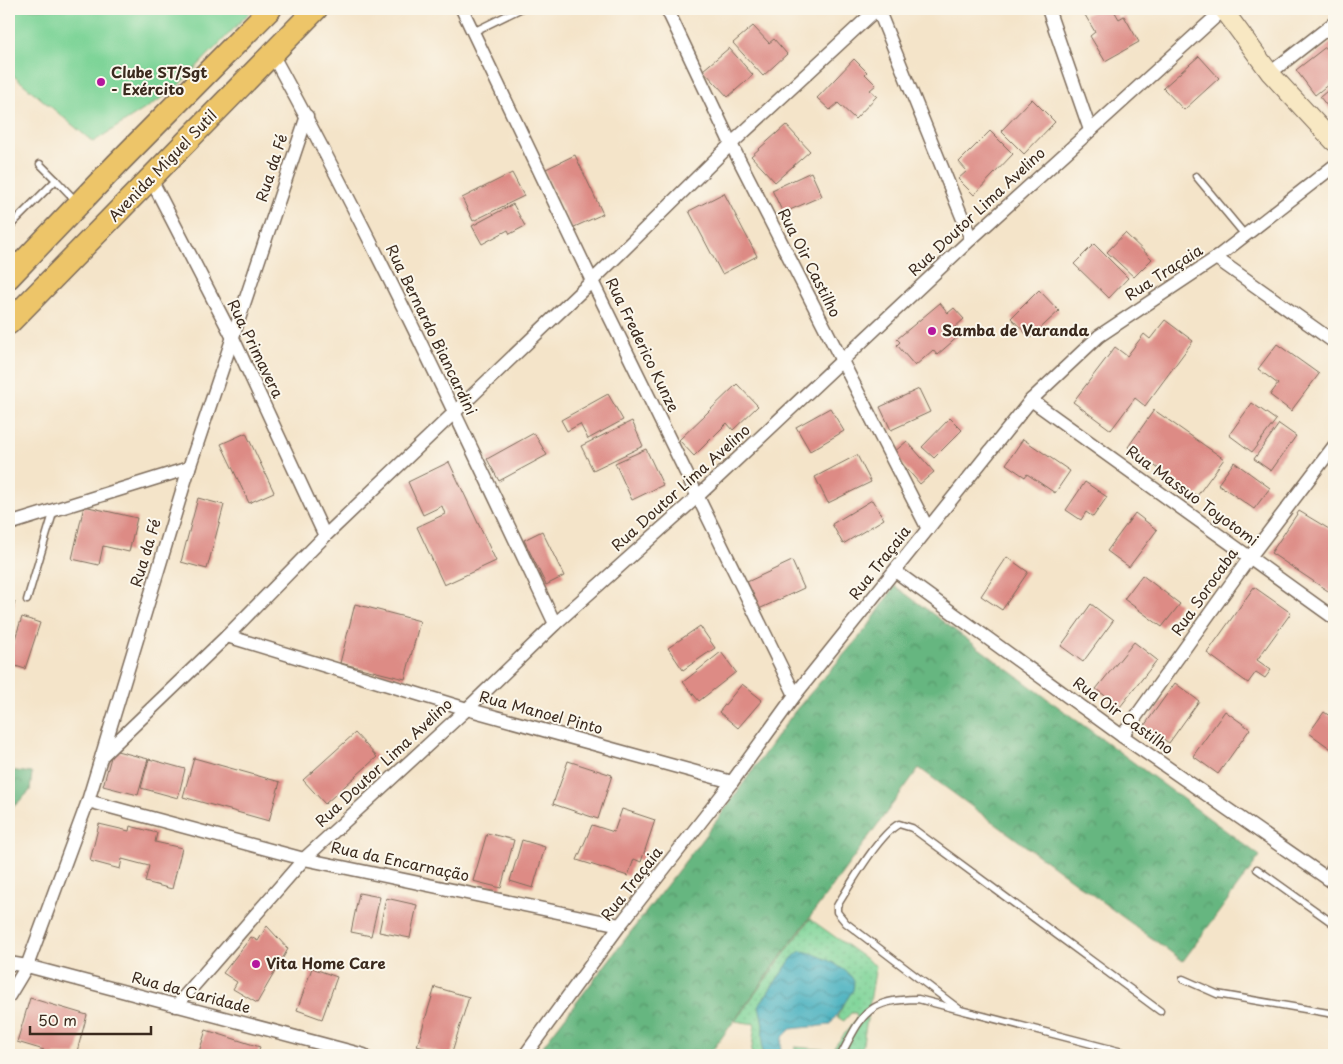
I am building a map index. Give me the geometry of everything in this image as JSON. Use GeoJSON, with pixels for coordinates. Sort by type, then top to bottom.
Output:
{"type":"FeatureCollection","features":[{"type":"Feature","properties":{"kind":"highway"},"geometry":{"type":"LineString","coordinates":[[13,263],[79,203],[270,9]]}},
{"type":"Feature","properties":{"kind":"highway","name":"Avenida Miguel Sutil"},"geometry":{"type":"LineString","coordinates":[[9,323],[316,9]]}},
{"type":"Feature","properties":{"kind":"street","name":"Rua Frederico Kunze"},"geometry":{"type":"LineString","coordinates":[[462,9],[592,281],[795,695]]}},
{"type":"Feature","properties":{"kind":"street","name":"Rua Oir Castilho"},"geometry":{"type":"LineString","coordinates":[[667,9],[731,144],[841,362],[928,528]]}},
{"type":"Feature","properties":{"kind":"street"},"geometry":{"type":"LineString","coordinates":[[102,756],[227,636],[325,536],[592,281],[731,144],[878,9],[971,239]]}},
{"type":"Feature","properties":{"kind":"street"},"geometry":{"type":"LineString","coordinates":[[1048,9],[1090,130]]}},
{"type":"Feature","properties":{"kind":"street"},"geometry":{"type":"LineString","coordinates":[[1223,9],[1270,73],[1334,142]]}},
{"type":"Feature","properties":{"kind":"street","name":"Rua Doutor Lima Avelino"},"geometry":{"type":"LineString","coordinates":[[176,1006],[304,859],[467,709],[555,624],[698,496],[971,239],[1223,9]]}},
{"type":"Feature","properties":{"kind":"street"},"geometry":{"type":"LineString","coordinates":[[1270,73],[1334,23]]}},
{"type":"Feature","properties":{"kind":"street","name":"Rua Bernardo Biancardini"},"geometry":{"type":"LineString","coordinates":[[272,54],[306,116],[454,411],[555,624]]}},
{"type":"Feature","properties":{"kind":"street","name":"Rua da Fé"},"geometry":{"type":"LineString","coordinates":[[9,996],[28,966],[88,801],[189,468],[306,116]]}},
{"type":"Feature","properties":{"kind":"street","name":"Rua Traçaia"},"geometry":{"type":"LineString","coordinates":[[525,1055],[620,925],[732,782],[795,695],[1032,400],[1098,336],[1216,258],[1334,166]]}},
{"type":"Feature","properties":{"kind":"street","name":"Rua Primavera"},"geometry":{"type":"LineString","coordinates":[[151,179],[233,338],[325,536]]}},
{"type":"Feature","properties":{"kind":"street"},"geometry":{"type":"LineString","coordinates":[[1216,258],[1334,342]]}},
{"type":"Feature","properties":{"kind":"street","name":"Rua Massuo Toyotomi"},"geometry":{"type":"LineString","coordinates":[[1032,400],[1334,618]]}},
{"type":"Feature","properties":{"kind":"street","name":"Rua Sorocaba"},"geometry":{"type":"LineString","coordinates":[[1122,736],[1250,557],[1334,446]]}},
{"type":"Feature","properties":{"kind":"street"},"geometry":{"type":"LineString","coordinates":[[9,524],[189,468]]}},
{"type":"Feature","properties":{"kind":"street","name":"Rua Oir Castilho"},"geometry":{"type":"LineString","coordinates":[[895,570],[1122,736],[1330,881]]}},
{"type":"Feature","properties":{"kind":"street","name":"Rua Manoel Pinto"},"geometry":{"type":"LineString","coordinates":[[227,636],[467,709],[732,782]]}},
{"type":"Feature","properties":{"kind":"street","name":"Rua da Encarnação"},"geometry":{"type":"LineString","coordinates":[[88,801],[304,859],[620,925]]}},
{"type":"Feature","properties":{"kind":"street"},"geometry":{"type":"LineString","coordinates":[[1330,881],[1334,866]]}},
{"type":"Feature","properties":{"kind":"street","name":"Rua da Caridade"},"geometry":{"type":"LineString","coordinates":[[9,963],[28,966],[364,1055]]}},
{"type":"Feature","properties":{"kind":"lane"},"geometry":{"type":"LineString","coordinates":[[473,32],[520,9]]}},
{"type":"Feature","properties":{"kind":"lane"},"geometry":{"type":"LineString","coordinates":[[40,164],[79,203]]}},
{"type":"Feature","properties":{"kind":"lane"},"geometry":{"type":"LineString","coordinates":[[1196,176],[1245,236]]}},
{"type":"Feature","properties":{"kind":"lane"},"geometry":{"type":"LineString","coordinates":[[9,228],[56,180]]}},
{"type":"Feature","properties":{"kind":"lane"},"geometry":{"type":"LineString","coordinates":[[28,600],[55,509]]}},
{"type":"Feature","properties":{"kind":"lane"},"geometry":{"type":"LineString","coordinates":[[959,1009],[846,923],[837,912],[838,906],[867,860],[892,828],[899,824],[912,828],[1160,1011]]}},
{"type":"Feature","properties":{"kind":"lane"},"geometry":{"type":"LineString","coordinates":[[1257,869],[1334,924]]}},
{"type":"Feature","properties":{"kind":"lane"},"geometry":{"type":"LineString","coordinates":[[1183,979],[1217,994],[1334,1014]]}},
{"type":"Feature","properties":{"kind":"lane"},"geometry":{"type":"LineString","coordinates":[[841,1055],[858,1023],[874,1006],[893,999],[918,998],[1134,1055]]}},
{"type":"Feature","properties":{"kind":"green space","name":"Clube ST/Sgt - Exército"},"geometry":{"type":"Polygon","coordinates":[[[9,9],[253,9],[173,91],[93,142],[9,72],[9,9]]]}},
{"type":"Feature","properties":{"kind":"green space"},"geometry":{"type":"Polygon","coordinates":[[[895,586],[1260,856],[1183,961],[919,768],[709,1055],[536,1055],[720,816],[795,711],[867,628],[895,586]]]}},
{"type":"Feature","properties":{"kind":"green space"},"geometry":{"type":"Polygon","coordinates":[[[9,770],[32,773],[30,791],[10,810],[9,819],[9,770]]]}},
{"type":"Feature","properties":{"kind":"green space"},"geometry":{"type":"Polygon","coordinates":[[[810,919],[876,966],[861,1055],[794,1055],[795,1047],[832,1050],[857,1018],[856,1013],[851,1013],[844,1021],[837,1017],[854,986],[838,966],[806,952],[792,958],[759,1005],[763,1024],[762,1055],[751,1055],[755,1024],[735,1021],[810,919]]]}},
{"type":"Feature","properties":{"kind":"water"},"geometry":{"type":"Polygon","coordinates":[[[800,951],[822,957],[839,966],[854,982],[853,990],[830,1025],[791,1029],[782,1038],[780,1055],[762,1055],[763,1024],[759,1005],[792,958],[800,951]]]}},
{"type":"Feature","properties":{"kind":"building"},"geometry":{"type":"Polygon","coordinates":[[[1097,9],[1113,9],[1119,19],[1124,16],[1139,42],[1105,61],[1090,36],[1095,32],[1085,15],[1097,9]]]}},
{"type":"Feature","properties":{"kind":"building"},"geometry":{"type":"Polygon","coordinates":[[[753,26],[769,43],[774,39],[787,54],[763,76],[733,43],[753,26]]]}},
{"type":"Feature","properties":{"kind":"building"},"geometry":{"type":"Polygon","coordinates":[[[1332,42],[1334,45],[1334,80],[1315,95],[1296,70],[1332,42]]]}},
{"type":"Feature","properties":{"kind":"building"},"geometry":{"type":"Polygon","coordinates":[[[729,48],[753,75],[728,97],[703,70],[729,48]]]}},
{"type":"Feature","properties":{"kind":"building"},"geometry":{"type":"Polygon","coordinates":[[[1199,56],[1219,78],[1184,110],[1163,88],[1199,56]]]}},
{"type":"Feature","properties":{"kind":"building"},"geometry":{"type":"Polygon","coordinates":[[[854,59],[867,72],[865,74],[876,85],[870,90],[877,96],[855,119],[838,103],[830,110],[817,98],[854,59]]]}},
{"type":"Feature","properties":{"kind":"building"},"geometry":{"type":"Polygon","coordinates":[[[1334,85],[1334,115],[1320,97],[1334,85]]]}},
{"type":"Feature","properties":{"kind":"building"},"geometry":{"type":"Polygon","coordinates":[[[1032,99],[1055,122],[1024,154],[1001,131],[1032,99]]]}},
{"type":"Feature","properties":{"kind":"building"},"geometry":{"type":"Polygon","coordinates":[[[786,125],[810,151],[775,182],[751,156],[786,125]]]}},
{"type":"Feature","properties":{"kind":"building"},"geometry":{"type":"Polygon","coordinates":[[[990,131],[1013,154],[974,195],[958,179],[967,171],[959,162],[990,131]]]}},
{"type":"Feature","properties":{"kind":"building"},"geometry":{"type":"Polygon","coordinates":[[[575,155],[603,214],[572,228],[544,170],[575,155]]]}},
{"type":"Feature","properties":{"kind":"building"},"geometry":{"type":"Polygon","coordinates":[[[811,172],[822,196],[783,213],[772,190],[811,172]]]}},
{"type":"Feature","properties":{"kind":"building"},"geometry":{"type":"Polygon","coordinates":[[[512,173],[524,196],[473,221],[462,198],[512,173]]]}},
{"type":"Feature","properties":{"kind":"building"},"geometry":{"type":"Polygon","coordinates":[[[724,193],[757,256],[722,274],[689,211],[724,193]]]}},
{"type":"Feature","properties":{"kind":"building"},"geometry":{"type":"Polygon","coordinates":[[[513,204],[525,226],[510,234],[508,230],[482,244],[472,226],[513,204]]]}},
{"type":"Feature","properties":{"kind":"building"},"geometry":{"type":"Polygon","coordinates":[[[1125,233],[1152,259],[1134,277],[1107,252],[1125,233]]]}},
{"type":"Feature","properties":{"kind":"building"},"geometry":{"type":"Polygon","coordinates":[[[1094,244],[1128,278],[1109,298],[1074,264],[1094,244]]]}},
{"type":"Feature","properties":{"kind":"building"},"geometry":{"type":"Polygon","coordinates":[[[1039,290],[1059,311],[1030,338],[1011,318],[1039,290]]]}},
{"type":"Feature","properties":{"kind":"building","name":"Samba de Varanda"},"geometry":{"type":"Polygon","coordinates":[[[940,303],[948,313],[954,308],[964,319],[954,328],[960,335],[937,355],[933,350],[915,366],[897,345],[900,342],[897,339],[940,303]]]}},
{"type":"Feature","properties":{"kind":"building"},"geometry":{"type":"Polygon","coordinates":[[[1165,320],[1193,341],[1145,406],[1135,398],[1111,430],[1073,402],[1115,347],[1127,356],[1144,334],[1150,339],[1165,320]]]}},
{"type":"Feature","properties":{"kind":"building"},"geometry":{"type":"Polygon","coordinates":[[[1277,344],[1319,374],[1291,411],[1270,395],[1278,384],[1258,369],[1277,344]]]}},
{"type":"Feature","properties":{"kind":"building"},"geometry":{"type":"Polygon","coordinates":[[[737,384],[758,406],[733,430],[727,423],[694,456],[679,440],[737,384]]]}},
{"type":"Feature","properties":{"kind":"building"},"geometry":{"type":"Polygon","coordinates":[[[919,389],[930,412],[891,430],[880,407],[919,389]]]}},
{"type":"Feature","properties":{"kind":"building"},"geometry":{"type":"Polygon","coordinates":[[[608,394],[623,420],[588,439],[580,424],[567,431],[561,420],[608,394]]]}},
{"type":"Feature","properties":{"kind":"building"},"geometry":{"type":"Polygon","coordinates":[[[1252,403],[1276,420],[1252,452],[1229,435],[1252,403]]]}},
{"type":"Feature","properties":{"kind":"building"},"geometry":{"type":"Polygon","coordinates":[[[830,408],[844,431],[810,451],[796,427],[830,408]]]}},
{"type":"Feature","properties":{"kind":"building"},"geometry":{"type":"Polygon","coordinates":[[[1154,410],[1224,459],[1197,496],[1128,447],[1154,410]]]}},
{"type":"Feature","properties":{"kind":"building"},"geometry":{"type":"Polygon","coordinates":[[[950,418],[962,430],[934,458],[922,447],[950,418]]]}},
{"type":"Feature","properties":{"kind":"building"},"geometry":{"type":"Polygon","coordinates":[[[632,421],[643,446],[593,470],[581,446],[632,421]]]}},
{"type":"Feature","properties":{"kind":"building"},"geometry":{"type":"Polygon","coordinates":[[[1279,424],[1296,436],[1271,471],[1254,459],[1279,424]]]}},
{"type":"Feature","properties":{"kind":"building"},"geometry":{"type":"Polygon","coordinates":[[[246,433],[274,492],[249,503],[221,444],[246,433]]]}},
{"type":"Feature","properties":{"kind":"building"},"geometry":{"type":"Polygon","coordinates":[[[534,433],[547,455],[499,481],[487,459],[534,433]]]}},
{"type":"Feature","properties":{"kind":"building"},"geometry":{"type":"Polygon","coordinates":[[[1023,439],[1070,471],[1055,493],[1027,474],[1025,477],[1006,464],[1023,439]]]}},
{"type":"Feature","properties":{"kind":"building"},"geometry":{"type":"Polygon","coordinates":[[[907,441],[934,472],[920,484],[893,453],[907,441]]]}},
{"type":"Feature","properties":{"kind":"building"},"geometry":{"type":"Polygon","coordinates":[[[646,449],[663,485],[632,500],[615,463],[646,449]]]}},
{"type":"Feature","properties":{"kind":"building"},"geometry":{"type":"Polygon","coordinates":[[[857,455],[871,482],[828,503],[815,477],[857,455]]]}},
{"type":"Feature","properties":{"kind":"building"},"geometry":{"type":"Polygon","coordinates":[[[449,462],[496,561],[444,585],[417,527],[445,514],[442,506],[423,515],[408,482],[449,462]]]}},
{"type":"Feature","properties":{"kind":"building"},"geometry":{"type":"Polygon","coordinates":[[[1234,462],[1270,488],[1254,509],[1218,484],[1234,462]]]}},
{"type":"Feature","properties":{"kind":"building"},"geometry":{"type":"Polygon","coordinates":[[[1085,482],[1107,497],[1093,517],[1086,512],[1081,520],[1066,510],[1085,482]]]}},
{"type":"Feature","properties":{"kind":"building"},"geometry":{"type":"Polygon","coordinates":[[[198,498],[224,505],[207,569],[181,562],[198,498]]]}},
{"type":"Feature","properties":{"kind":"building"},"geometry":{"type":"Polygon","coordinates":[[[872,500],[884,519],[843,544],[832,524],[872,500]]]}},
{"type":"Feature","properties":{"kind":"building"},"geometry":{"type":"Polygon","coordinates":[[[84,506],[137,518],[129,552],[103,546],[99,565],[72,559],[84,506]]]}},
{"type":"Feature","properties":{"kind":"building"},"geometry":{"type":"Polygon","coordinates":[[[1299,511],[1334,532],[1334,595],[1271,553],[1299,511]]]}},
{"type":"Feature","properties":{"kind":"building"},"geometry":{"type":"Polygon","coordinates":[[[1135,513],[1157,530],[1129,567],[1107,551],[1135,513]]]}},
{"type":"Feature","properties":{"kind":"building"},"geometry":{"type":"Polygon","coordinates":[[[542,531],[564,576],[546,585],[524,540],[542,531]]]}},
{"type":"Feature","properties":{"kind":"building"},"geometry":{"type":"Polygon","coordinates":[[[1007,557],[1028,572],[1002,610],[981,596],[1007,557]]]}},
{"type":"Feature","properties":{"kind":"building"},"geometry":{"type":"Polygon","coordinates":[[[792,561],[804,588],[759,609],[747,582],[792,561]]]}},
{"type":"Feature","properties":{"kind":"building"},"geometry":{"type":"Polygon","coordinates":[[[1142,575],[1180,604],[1162,627],[1124,599],[1142,575]]]}},
{"type":"Feature","properties":{"kind":"building"},"geometry":{"type":"Polygon","coordinates":[[[1254,587],[1291,613],[1257,660],[1271,670],[1265,678],[1256,672],[1248,683],[1207,653],[1254,587]]]}},
{"type":"Feature","properties":{"kind":"building"},"geometry":{"type":"Polygon","coordinates":[[[9,599],[15,602],[9,620],[9,599]]]}},
{"type":"Feature","properties":{"kind":"building"},"geometry":{"type":"Polygon","coordinates":[[[355,604],[420,621],[405,679],[340,663],[355,604]]]}},
{"type":"Feature","properties":{"kind":"building"},"geometry":{"type":"Polygon","coordinates":[[[1091,604],[1113,621],[1083,662],[1061,646],[1091,604]]]}},
{"type":"Feature","properties":{"kind":"building"},"geometry":{"type":"Polygon","coordinates":[[[22,617],[40,623],[25,669],[9,664],[9,657],[22,617]]]}},
{"type":"Feature","properties":{"kind":"building"},"geometry":{"type":"Polygon","coordinates":[[[700,626],[715,648],[683,670],[668,648],[700,626]]]}},
{"type":"Feature","properties":{"kind":"building"},"geometry":{"type":"Polygon","coordinates":[[[1134,642],[1157,660],[1120,707],[1096,689],[1134,642]]]}},
{"type":"Feature","properties":{"kind":"building"},"geometry":{"type":"Polygon","coordinates":[[[721,652],[736,672],[699,701],[683,682],[721,652]]]}},
{"type":"Feature","properties":{"kind":"building"},"geometry":{"type":"Polygon","coordinates":[[[1175,683],[1199,701],[1169,743],[1144,726],[1175,683]]]}},
{"type":"Feature","properties":{"kind":"building"},"geometry":{"type":"Polygon","coordinates":[[[742,684],[762,700],[738,728],[719,712],[742,684]]]}},
{"type":"Feature","properties":{"kind":"building"},"geometry":{"type":"Polygon","coordinates":[[[1225,711],[1250,729],[1218,774],[1193,756],[1225,711]]]}},
{"type":"Feature","properties":{"kind":"building"},"geometry":{"type":"Polygon","coordinates":[[[1324,712],[1334,719],[1334,751],[1309,733],[1324,712]]]}},
{"type":"Feature","properties":{"kind":"building"},"geometry":{"type":"Polygon","coordinates":[[[355,733],[377,757],[325,804],[303,780],[355,733]]]}},
{"type":"Feature","properties":{"kind":"building"},"geometry":{"type":"Polygon","coordinates":[[[113,750],[148,759],[138,795],[103,786],[113,750]]]}},
{"type":"Feature","properties":{"kind":"building"},"geometry":{"type":"Polygon","coordinates":[[[194,758],[280,782],[269,821],[183,797],[194,758]]]}},
{"type":"Feature","properties":{"kind":"building"},"geometry":{"type":"Polygon","coordinates":[[[149,759],[185,769],[178,798],[141,788],[149,759]]]}},
{"type":"Feature","properties":{"kind":"building"},"geometry":{"type":"Polygon","coordinates":[[[568,761],[612,775],[598,819],[553,804],[568,761]]]}},
{"type":"Feature","properties":{"kind":"building"},"geometry":{"type":"Polygon","coordinates":[[[622,809],[655,820],[641,862],[634,859],[628,876],[577,860],[592,825],[614,832],[622,809]]]}},
{"type":"Feature","properties":{"kind":"building"},"geometry":{"type":"Polygon","coordinates":[[[99,824],[129,831],[130,826],[157,833],[155,842],[182,848],[172,889],[145,882],[149,866],[122,859],[120,869],[90,861],[99,824]]]}},
{"type":"Feature","properties":{"kind":"building"},"geometry":{"type":"Polygon","coordinates":[[[487,833],[514,840],[501,888],[473,881],[487,833]]]}},
{"type":"Feature","properties":{"kind":"building"},"geometry":{"type":"Polygon","coordinates":[[[522,840],[545,847],[533,888],[510,881],[522,840]]]}},
{"type":"Feature","properties":{"kind":"building"},"geometry":{"type":"Polygon","coordinates":[[[359,893],[380,897],[371,936],[351,932],[359,893]]]}},
{"type":"Feature","properties":{"kind":"building"},"geometry":{"type":"Polygon","coordinates":[[[386,898],[417,905],[410,938],[379,932],[386,898]]]}},
{"type":"Feature","properties":{"kind":"building","name":"Vita Home Care"},"geometry":{"type":"Polygon","coordinates":[[[267,926],[288,949],[257,1003],[233,989],[237,982],[223,973],[251,937],[258,941],[267,926]]]}},
{"type":"Feature","properties":{"kind":"building"},"geometry":{"type":"Polygon","coordinates":[[[312,968],[337,977],[322,1019],[297,1010],[312,968]]]}},
{"type":"Feature","properties":{"kind":"building"},"geometry":{"type":"Polygon","coordinates":[[[435,987],[469,997],[451,1055],[417,1046],[435,987]]]}},
{"type":"Feature","properties":{"kind":"building"},"geometry":{"type":"Polygon","coordinates":[[[30,998],[87,1015],[76,1055],[42,1055],[44,1050],[17,1042],[30,998]]]}},
{"type":"Feature","properties":{"kind":"building"},"geometry":{"type":"Polygon","coordinates":[[[206,1030],[260,1047],[257,1055],[198,1055],[206,1030]]]}},
{"type":"Feature","properties":{"kind":"place","name":"Clube ST/Sgt - Exército"},"geometry":{"type":"Point","coordinates":[101,82]}},
{"type":"Feature","properties":{"kind":"place","name":"Samba de Varanda"},"geometry":{"type":"Point","coordinates":[932,331]}},
{"type":"Feature","properties":{"kind":"place","name":"Vita Home Care"},"geometry":{"type":"Point","coordinates":[256,964]}}]}
